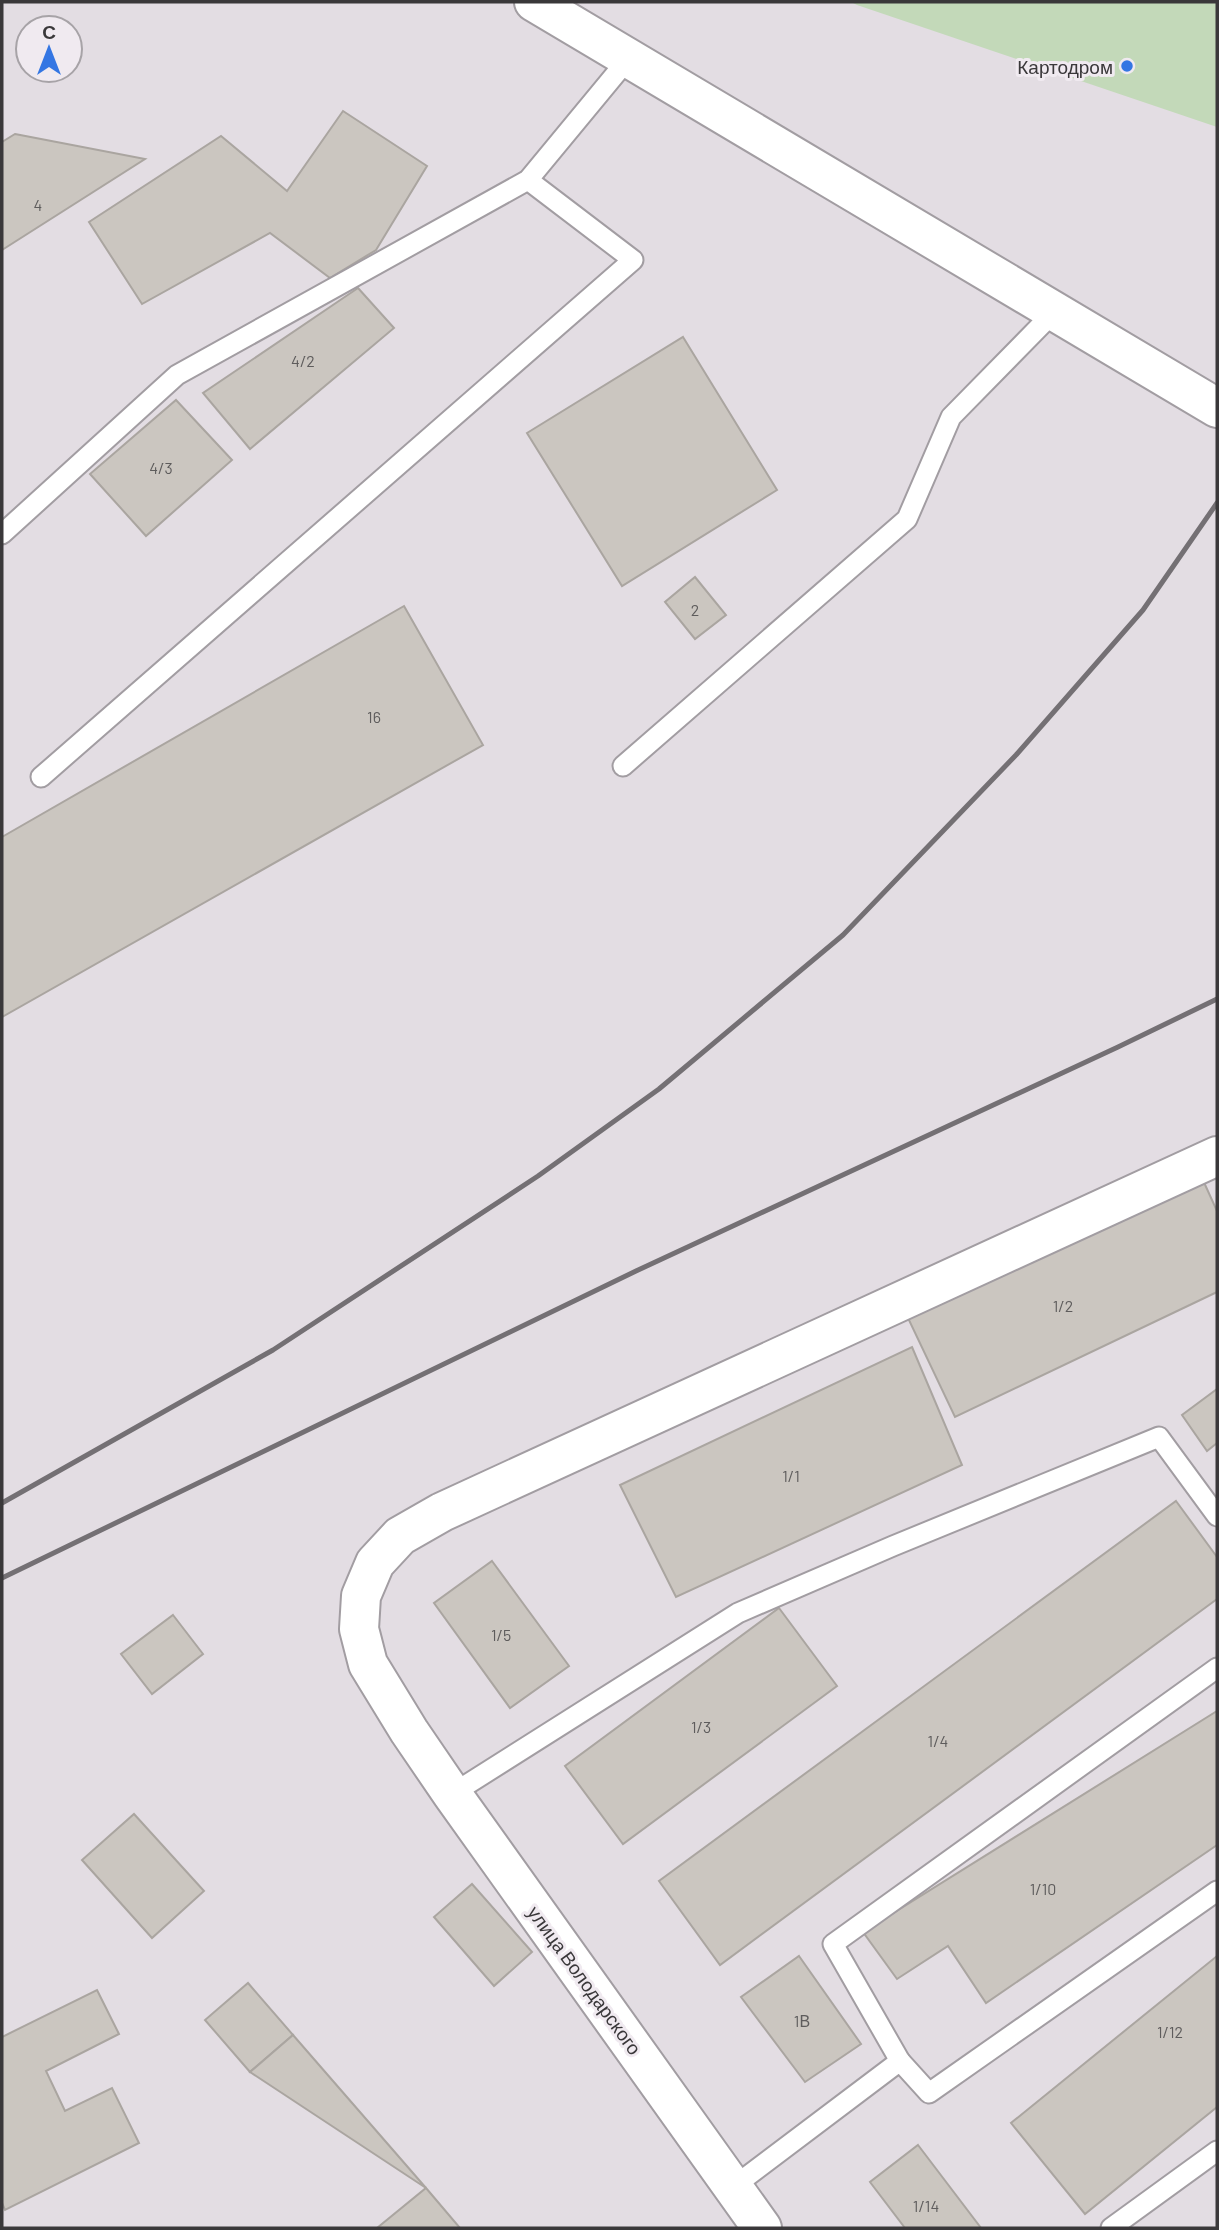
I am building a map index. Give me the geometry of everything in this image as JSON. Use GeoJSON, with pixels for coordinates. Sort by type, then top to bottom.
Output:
{"type":"FeatureCollection","features":[{"type":"Feature","properties":{"kind":"main road"},"geometry":{"type":"LineString","coordinates":[[534,2],[1217,408]]}},
{"type":"Feature","properties":{"kind":"main road","name":"улица Володарского"},"geometry":{"type":"LineString","coordinates":[[762,2228],[408,1731],[368,1664],[359,1629],[361,1595],[375,1563],[400,1536],[442,1512],[1217,1156]]}},
{"type":"Feature","properties":{"kind":"lane"},"geometry":{"type":"LineString","coordinates":[[2,534],[177,375],[528,180],[628,59]]}},
{"type":"Feature","properties":{"kind":"lane"},"geometry":{"type":"LineString","coordinates":[[41,776],[633,260],[528,180]]}},
{"type":"Feature","properties":{"kind":"lane"},"geometry":{"type":"LineString","coordinates":[[623,766],[907,519],[951,417],[1055,311]]}},
{"type":"Feature","properties":{"kind":"lane"},"geometry":{"type":"LineString","coordinates":[[452,1794],[738,1613],[1159,1437],[1217,1516]]}},
{"type":"Feature","properties":{"kind":"lane"},"geometry":{"type":"LineString","coordinates":[[1217,1668],[833,1944],[900,2061],[929,2093],[1217,1891]]}},
{"type":"Feature","properties":{"kind":"lane"},"geometry":{"type":"LineString","coordinates":[[733,2187],[900,2061]]}},
{"type":"Feature","properties":{"kind":"lane"},"geometry":{"type":"LineString","coordinates":[[1111,2228],[1217,2151]]}},
{"type":"Feature","properties":{"kind":"green space","name":"Картодром"},"geometry":{"type":"Polygon","coordinates":[[[851,2],[1217,2],[1217,127],[857,5],[851,2]]]}},
{"type":"Feature","properties":{"kind":"building"},"geometry":{"type":"Polygon","coordinates":[[[343,111],[427,166],[376,250],[330,278],[270,233],[142,304],[89,222],[221,136],[287,191],[343,111]]]}},
{"type":"Feature","properties":{"kind":"building"},"geometry":{"type":"Polygon","coordinates":[[[15,134],[145,159],[2,250],[2,142],[15,134]]]}},
{"type":"Feature","properties":{"kind":"building"},"geometry":{"type":"Polygon","coordinates":[[[358,288],[394,328],[250,449],[203,393],[358,288]]]}},
{"type":"Feature","properties":{"kind":"building"},"geometry":{"type":"Polygon","coordinates":[[[683,337],[777,490],[622,586],[527,433],[683,337]]]}},
{"type":"Feature","properties":{"kind":"building"},"geometry":{"type":"Polygon","coordinates":[[[176,400],[232,460],[146,536],[90,474],[176,400]]]}},
{"type":"Feature","properties":{"kind":"building"},"geometry":{"type":"Polygon","coordinates":[[[695,577],[726,615],[695,639],[665,602],[695,577]]]}},
{"type":"Feature","properties":{"kind":"building"},"geometry":{"type":"Polygon","coordinates":[[[404,606],[483,745],[2,1017],[2,837],[404,606]]]}},
{"type":"Feature","properties":{"kind":"building"},"geometry":{"type":"Polygon","coordinates":[[[1202,1178],[1217,1211],[1217,1292],[955,1417],[908,1318],[1202,1178]]]}},
{"type":"Feature","properties":{"kind":"building"},"geometry":{"type":"Polygon","coordinates":[[[912,1347],[962,1465],[676,1597],[620,1485],[912,1347]]]}},
{"type":"Feature","properties":{"kind":"building"},"geometry":{"type":"Polygon","coordinates":[[[1217,1389],[1217,1443],[1207,1451],[1182,1415],[1217,1389]]]}},
{"type":"Feature","properties":{"kind":"building"},"geometry":{"type":"Polygon","coordinates":[[[1176,1501],[1217,1557],[1217,1599],[720,1965],[659,1881],[1176,1501]]]}},
{"type":"Feature","properties":{"kind":"building"},"geometry":{"type":"Polygon","coordinates":[[[492,1561],[569,1666],[510,1708],[434,1603],[492,1561]]]}},
{"type":"Feature","properties":{"kind":"building"},"geometry":{"type":"Polygon","coordinates":[[[779,1608],[837,1686],[623,1844],[565,1766],[779,1608]]]}},
{"type":"Feature","properties":{"kind":"building"},"geometry":{"type":"Polygon","coordinates":[[[173,1615],[203,1654],[152,1694],[121,1654],[173,1615]]]}},
{"type":"Feature","properties":{"kind":"building"},"geometry":{"type":"Polygon","coordinates":[[[1217,1711],[1217,1845],[986,2003],[948,1946],[897,1979],[863,1932],[1217,1711]]]}},
{"type":"Feature","properties":{"kind":"building"},"geometry":{"type":"Polygon","coordinates":[[[134,1814],[204,1891],[152,1938],[82,1860],[134,1814]]]}},
{"type":"Feature","properties":{"kind":"building"},"geometry":{"type":"Polygon","coordinates":[[[472,1884],[532,1952],[494,1986],[434,1917],[472,1884]]]}},
{"type":"Feature","properties":{"kind":"building"},"geometry":{"type":"Polygon","coordinates":[[[799,1956],[861,2044],[805,2082],[741,1997],[799,1956]]]}},
{"type":"Feature","properties":{"kind":"building"},"geometry":{"type":"Polygon","coordinates":[[[1217,1956],[1217,2107],[1085,2214],[1011,2123],[1217,1956]]]}},
{"type":"Feature","properties":{"kind":"building"},"geometry":{"type":"Polygon","coordinates":[[[248,1983],[293,2035],[250,2072],[205,2020],[248,1983]]]}},
{"type":"Feature","properties":{"kind":"building"},"geometry":{"type":"Polygon","coordinates":[[[97,1990],[119,2034],[46,2071],[65,2111],[112,2088],[139,2143],[5,2210],[2,2203],[2,2037],[97,1990]]]}},
{"type":"Feature","properties":{"kind":"building"},"geometry":{"type":"Polygon","coordinates":[[[293,2035],[426,2188],[250,2072],[293,2035]]]}},
{"type":"Feature","properties":{"kind":"building"},"geometry":{"type":"Polygon","coordinates":[[[918,2145],[981,2228],[905,2228],[870,2182],[918,2145]]]}},
{"type":"Feature","properties":{"kind":"building"},"geometry":{"type":"Polygon","coordinates":[[[426,2188],[460,2228],[377,2228],[426,2188]]]}},
{"type":"Feature","properties":{"kind":"railway"},"geometry":{"type":"LineString","coordinates":[[2,1503],[273,1350],[538,1176],[659,1089],[843,935],[1016,755],[1143,610],[1217,503]]}},
{"type":"Feature","properties":{"kind":"railway"},"geometry":{"type":"LineString","coordinates":[[2,1578],[636,1271],[1217,999]]}},
{"type":"Feature","properties":{"kind":"place","name":"Картодром"},"geometry":{"type":"Point","coordinates":[1127,66]}}]}
